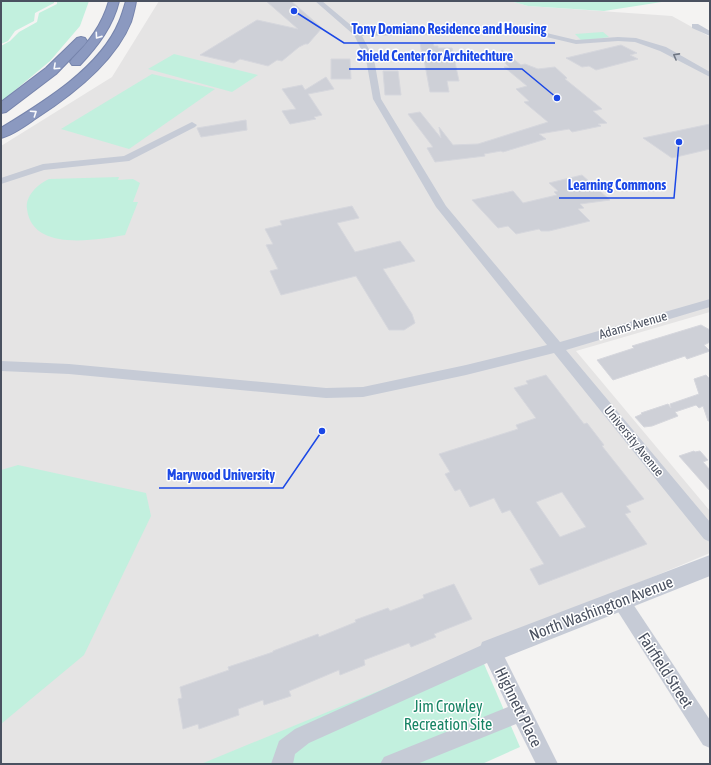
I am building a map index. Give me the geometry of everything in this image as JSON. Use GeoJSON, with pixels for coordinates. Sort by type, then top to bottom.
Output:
{"type":"FeatureCollection","features":[{"type":"Feature","properties":{"kind":"highway"},"geometry":{"type":"LineString","coordinates":[[1,118],[50,85],[82,56],[104,28],[111,13],[114,1]]}},
{"type":"Feature","properties":{"kind":"highway"},"geometry":{"type":"LineString","coordinates":[[1,134],[74,83],[97,61],[108,49],[122,28],[127,18],[131,1]]}},
{"type":"Feature","properties":{"kind":"highway"},"geometry":{"type":"LineString","coordinates":[[1,109],[42,79],[76,48],[96,18],[100,5]]}},
{"type":"Feature","properties":{"kind":"street"},"geometry":{"type":"LineString","coordinates":[[318,1],[358,34],[508,30],[538,33],[576,42],[618,39],[636,40],[663,49],[710,75]]}},
{"type":"Feature","properties":{"kind":"street"},"geometry":{"type":"LineString","coordinates":[[710,24],[695,26],[710,34]]}},
{"type":"Feature","properties":{"kind":"street","name":"University Avenue"},"geometry":{"type":"LineString","coordinates":[[358,34],[370,59],[375,95],[441,207],[710,534]]}},
{"type":"Feature","properties":{"kind":"street"},"geometry":{"type":"LineString","coordinates":[[1,181],[43,167],[126,159],[192,125]]}},
{"type":"Feature","properties":{"kind":"street","name":"Adams Avenue"},"geometry":{"type":"LineString","coordinates":[[1,366],[77,370],[326,393],[364,392],[459,372],[556,348],[710,303]]}},
{"type":"Feature","properties":{"kind":"street","name":"North Washington Avenue"},"geometry":{"type":"LineString","coordinates":[[491,651],[710,565]]}},
{"type":"Feature","properties":{"kind":"street","name":"Fairfield Street"},"geometry":{"type":"LineString","coordinates":[[621,601],[710,738]]}},
{"type":"Feature","properties":{"kind":"street"},"geometry":{"type":"LineString","coordinates":[[282,764],[286,748],[302,736],[491,651]]}},
{"type":"Feature","properties":{"kind":"street","name":"Highnett Place"},"geometry":{"type":"LineString","coordinates":[[491,651],[547,764]]}},
{"type":"Feature","properties":{"kind":"street"},"geometry":{"type":"LineString","coordinates":[[391,764],[521,712]]}},
{"type":"Feature","properties":{"kind":"shaded area"},"geometry":{"type":"Polygon","coordinates":[[[159,1],[510,1],[528,6],[672,16],[710,37],[710,312],[576,351],[710,511],[710,553],[205,764],[1,764],[1,146],[112,77],[159,1]]]}},
{"type":"Feature","properties":{"kind":"green space"},"geometry":{"type":"Polygon","coordinates":[[[1,1],[54,1],[54,3],[35,13],[34,21],[15,31],[8,41],[1,44],[1,1]]]}},
{"type":"Feature","properties":{"kind":"green space"},"geometry":{"type":"Polygon","coordinates":[[[57,1],[89,1],[80,26],[50,61],[1,102],[1,46],[10,41],[19,32],[37,22],[39,13],[57,4],[57,1]]]}},
{"type":"Feature","properties":{"kind":"green space"},"geometry":{"type":"Polygon","coordinates":[[[510,1],[668,1],[604,11],[528,6],[510,1]]]}},
{"type":"Feature","properties":{"kind":"green space"},"geometry":{"type":"Polygon","coordinates":[[[603,32],[609,37],[582,41],[575,34],[603,32]]]}},
{"type":"Feature","properties":{"kind":"green space"},"geometry":{"type":"Polygon","coordinates":[[[174,54],[258,75],[232,92],[148,69],[174,54]]]}},
{"type":"Feature","properties":{"kind":"green space"},"geometry":{"type":"Polygon","coordinates":[[[152,74],[215,89],[129,149],[61,129],[152,74]]]}},
{"type":"Feature","properties":{"kind":"green space"},"geometry":{"type":"Polygon","coordinates":[[[119,177],[118,180],[133,179],[140,183],[133,202],[138,202],[125,235],[98,239],[67,240],[40,232],[31,223],[27,209],[30,195],[37,187],[49,179],[119,177]]]}},
{"type":"Feature","properties":{"kind":"green space"},"geometry":{"type":"Polygon","coordinates":[[[18,465],[146,493],[151,516],[84,655],[1,724],[1,470],[18,465]]]}},
{"type":"Feature","properties":{"kind":"green space","name":"Jim Crowley Recreation Site"},"geometry":{"type":"Polygon","coordinates":[[[478,650],[520,747],[482,764],[201,764],[478,650]]]}},
{"type":"Feature","properties":{"kind":"building"},"geometry":{"type":"Polygon","coordinates":[[[266,1],[291,1],[322,28],[308,44],[299,47],[282,61],[277,60],[268,66],[240,59],[234,63],[200,55],[257,20],[298,29],[266,1]]]}},
{"type":"Feature","properties":{"kind":"building"},"geometry":{"type":"Polygon","coordinates":[[[420,43],[433,43],[434,46],[438,46],[438,48],[452,48],[459,81],[447,81],[449,92],[430,92],[420,43]]]}},
{"type":"Feature","properties":{"kind":"building"},"geometry":{"type":"Polygon","coordinates":[[[621,45],[637,53],[630,55],[638,59],[596,70],[589,66],[582,67],[566,58],[621,45]]]}},
{"type":"Feature","properties":{"kind":"building"},"geometry":{"type":"Polygon","coordinates":[[[502,50],[521,65],[525,64],[538,69],[555,67],[567,78],[565,79],[602,109],[593,111],[607,123],[598,124],[601,126],[572,132],[569,129],[539,134],[546,139],[503,152],[501,151],[484,154],[485,156],[435,162],[427,148],[433,147],[408,114],[420,112],[441,138],[439,127],[453,145],[478,144],[548,122],[524,102],[529,101],[516,89],[527,86],[504,67],[509,67],[497,55],[502,50]]]}},
{"type":"Feature","properties":{"kind":"building"},"geometry":{"type":"Polygon","coordinates":[[[331,59],[350,59],[351,79],[331,79],[331,59]]]}},
{"type":"Feature","properties":{"kind":"building"},"geometry":{"type":"Polygon","coordinates":[[[383,71],[398,71],[401,95],[385,95],[383,71]]]}},
{"type":"Feature","properties":{"kind":"building"},"geometry":{"type":"Polygon","coordinates":[[[326,77],[334,89],[308,94],[322,115],[314,117],[316,119],[290,124],[282,111],[296,109],[282,89],[302,85],[305,90],[326,77]]]}},
{"type":"Feature","properties":{"kind":"building"},"geometry":{"type":"Polygon","coordinates":[[[246,120],[247,130],[201,137],[197,128],[246,120]]]}},
{"type":"Feature","properties":{"kind":"building"},"geometry":{"type":"Polygon","coordinates":[[[710,124],[710,149],[672,158],[643,138],[710,124]]]}},
{"type":"Feature","properties":{"kind":"building"},"geometry":{"type":"Polygon","coordinates":[[[582,175],[610,200],[580,204],[584,208],[578,209],[590,221],[549,231],[541,231],[539,229],[516,234],[508,226],[498,228],[472,200],[513,191],[523,203],[557,195],[554,192],[558,191],[549,183],[582,175]]]}},
{"type":"Feature","properties":{"kind":"building"},"geometry":{"type":"Polygon","coordinates":[[[352,206],[359,218],[337,223],[355,252],[400,241],[415,261],[383,269],[412,314],[415,323],[404,330],[389,330],[356,276],[281,295],[270,271],[278,269],[266,245],[273,244],[265,229],[282,225],[280,221],[352,206]]]}},
{"type":"Feature","properties":{"kind":"building"},"geometry":{"type":"Polygon","coordinates":[[[701,325],[710,330],[710,342],[704,345],[710,351],[687,359],[685,356],[613,380],[597,360],[634,348],[632,346],[701,325]]]}},
{"type":"Feature","properties":{"kind":"building"},"geometry":{"type":"Polygon","coordinates":[[[546,375],[584,424],[587,423],[604,445],[602,446],[644,499],[626,506],[631,512],[625,514],[647,544],[539,585],[530,569],[544,564],[510,510],[502,513],[494,498],[470,507],[460,489],[455,491],[445,474],[450,472],[439,454],[518,429],[516,425],[536,418],[514,388],[528,384],[526,381],[546,375]],[[562,492],[536,502],[560,537],[586,527],[562,492]]]}},
{"type":"Feature","properties":{"kind":"building"},"geometry":{"type":"Polygon","coordinates":[[[706,375],[710,379],[710,421],[708,421],[703,406],[699,408],[696,405],[675,412],[678,416],[652,426],[644,427],[635,417],[642,414],[641,413],[668,404],[671,408],[670,404],[699,394],[694,379],[706,375]]]}},
{"type":"Feature","properties":{"kind":"building"},"geometry":{"type":"Polygon","coordinates":[[[694,451],[700,451],[708,460],[703,462],[710,470],[710,491],[679,456],[694,451]]]}},
{"type":"Feature","properties":{"kind":"building"},"geometry":{"type":"Polygon","coordinates":[[[454,584],[472,619],[434,634],[436,637],[411,647],[409,643],[364,660],[365,665],[340,675],[339,670],[289,691],[291,696],[264,705],[263,700],[238,709],[239,715],[199,729],[198,724],[183,729],[178,699],[182,698],[180,687],[229,670],[228,667],[273,652],[318,634],[319,637],[356,622],[355,620],[388,608],[390,611],[424,598],[423,595],[454,584]]]}},
{"type":"Feature","properties":{"kind":"place","name":"Tony Domiano Residence and Housing"},"geometry":{"type":"Point","coordinates":[294,11]}},
{"type":"Feature","properties":{"kind":"place","name":"Shield Center for Architechture"},"geometry":{"type":"Point","coordinates":[557,98]}},
{"type":"Feature","properties":{"kind":"place","name":"Learning Commons"},"geometry":{"type":"Point","coordinates":[679,142]}},
{"type":"Feature","properties":{"kind":"place","name":"Marywood University"},"geometry":{"type":"Point","coordinates":[322,431]}}]}
